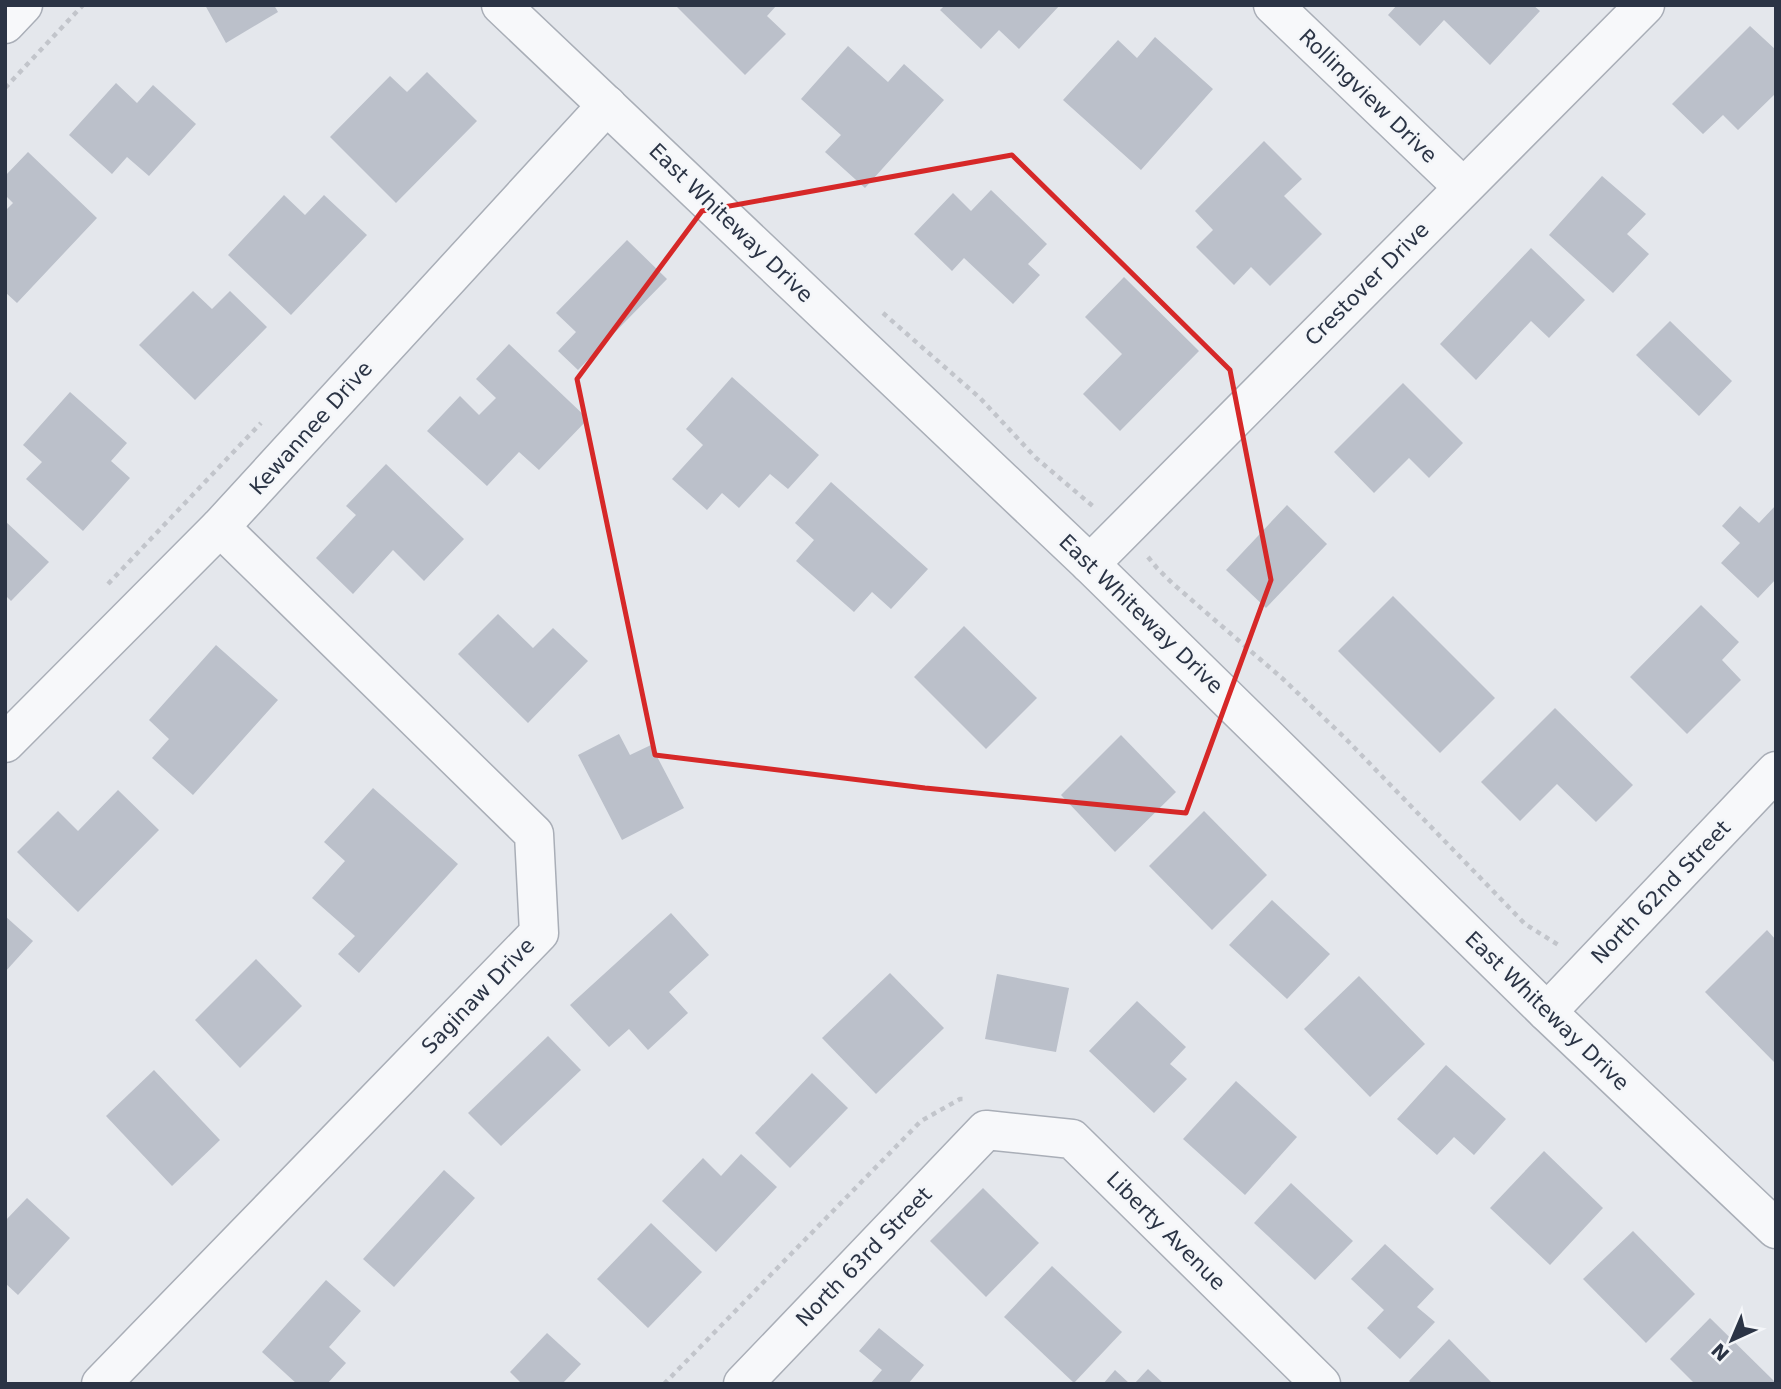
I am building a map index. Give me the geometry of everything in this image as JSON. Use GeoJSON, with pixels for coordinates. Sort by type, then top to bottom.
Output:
{"type":"FeatureCollection","features":[{"type":"Feature","properties":{"kind":"street"},"geometry":{"type":"LineString","coordinates":[[5,24],[23,5]]}},
{"type":"Feature","properties":{"kind":"street","name":"East Whiteway Drive"},"geometry":{"type":"LineString","coordinates":[[501,5],[1090,564],[1547,1013],[1776,1229]]}},
{"type":"Feature","properties":{"kind":"street","name":"Rollingview Drive"},"geometry":{"type":"LineString","coordinates":[[1273,5],[1463,187]]}},
{"type":"Feature","properties":{"kind":"street","name":"Crestover Drive"},"geometry":{"type":"LineString","coordinates":[[1090,564],[1645,5]]}},
{"type":"Feature","properties":{"kind":"street","name":"Kewannee Drive"},"geometry":{"type":"LineString","coordinates":[[5,743],[220,527],[607,105]]}},
{"type":"Feature","properties":{"kind":"street","name":"Saginaw Drive"},"geometry":{"type":"LineString","coordinates":[[101,1384],[539,933],[534,834],[220,527]]}},
{"type":"Feature","properties":{"kind":"street","name":"North 62nd Street"},"geometry":{"type":"LineString","coordinates":[[1547,1013],[1776,771]]}},
{"type":"Feature","properties":{"kind":"street","name":"North 63rd Street"},"geometry":{"type":"LineString","coordinates":[[743,1384],[979,1114]]}},
{"type":"Feature","properties":{"kind":"street","name":"Liberty Avenue"},"geometry":{"type":"LineString","coordinates":[[979,1114],[1072,1139],[1321,1384]]}},
{"type":"Feature","properties":{"kind":"path"},"geometry":{"type":"LineString","coordinates":[[5,88],[83,5]]}},
{"type":"Feature","properties":{"kind":"path"},"geometry":{"type":"LineString","coordinates":[[875,306],[980,398],[1036,458],[1138,544],[1172,583],[1283,679],[1345,738],[1525,924],[1558,944],[1589,968]]}},
{"type":"Feature","properties":{"kind":"path"},"geometry":{"type":"LineString","coordinates":[[664,1384],[921,1121],[960,1099],[979,1114]]}},
{"type":"Feature","properties":{"kind":"highlighted area"},"geometry":{"type":"Polygon","coordinates":[[[1012,155],[1230,370],[1271,580],[1186,813],[925,788],[655,755],[577,379],[702,211],[1012,155]]]}},
{"type":"Feature","properties":{"kind":"building"},"geometry":{"type":"Polygon","coordinates":[[[205,5],[274,5],[278,12],[226,43],[205,5]]]}},
{"type":"Feature","properties":{"kind":"building"},"geometry":{"type":"Polygon","coordinates":[[[675,5],[777,5],[767,16],[786,34],[745,75],[675,5]]]}},
{"type":"Feature","properties":{"kind":"building"},"geometry":{"type":"Polygon","coordinates":[[[945,5],[1060,5],[1019,49],[999,30],[981,49],[940,10],[945,5]]]}},
{"type":"Feature","properties":{"kind":"building"},"geometry":{"type":"Polygon","coordinates":[[[1397,5],[1533,5],[1540,11],[1490,65],[1444,20],[1420,46],[1388,15],[1397,5]]]}},
{"type":"Feature","properties":{"kind":"building"},"geometry":{"type":"Polygon","coordinates":[[[1750,26],[1776,50],[1776,93],[1738,130],[1723,115],[1703,134],[1672,104],[1750,26]]]}},
{"type":"Feature","properties":{"kind":"building"},"geometry":{"type":"Polygon","coordinates":[[[1155,37],[1213,89],[1141,170],[1063,100],[1118,40],[1137,58],[1155,37]]]}},
{"type":"Feature","properties":{"kind":"building"},"geometry":{"type":"Polygon","coordinates":[[[848,46],[888,82],[904,64],[944,100],[865,188],[825,152],[841,135],[801,99],[848,46]]]}},
{"type":"Feature","properties":{"kind":"building"},"geometry":{"type":"Polygon","coordinates":[[[427,72],[477,121],[396,203],[330,137],[390,76],[407,92],[427,72]]]}},
{"type":"Feature","properties":{"kind":"building"},"geometry":{"type":"Polygon","coordinates":[[[116,83],[137,103],[153,85],[196,124],[149,176],[127,157],[112,174],[69,135],[116,83]]]}},
{"type":"Feature","properties":{"kind":"building"},"geometry":{"type":"Polygon","coordinates":[[[1264,141],[1302,179],[1284,196],[1322,234],[1270,286],[1251,267],[1234,285],[1196,247],[1213,230],[1195,211],[1264,141]]]}},
{"type":"Feature","properties":{"kind":"building"},"geometry":{"type":"Polygon","coordinates":[[[28,152],[97,218],[17,303],[5,292],[5,211],[13,203],[5,195],[5,176],[28,152]]]}},
{"type":"Feature","properties":{"kind":"building"},"geometry":{"type":"Polygon","coordinates":[[[1602,176],[1646,214],[1627,234],[1649,254],[1613,293],[1549,235],[1602,176]]]}},
{"type":"Feature","properties":{"kind":"building"},"geometry":{"type":"Polygon","coordinates":[[[991,190],[1047,244],[1028,264],[1040,275],[1013,304],[964,258],[952,271],[914,234],[953,193],[971,211],[991,190]]]}},
{"type":"Feature","properties":{"kind":"building"},"geometry":{"type":"Polygon","coordinates":[[[284,195],[305,215],[324,195],[367,235],[291,315],[228,255],[284,195]]]}},
{"type":"Feature","properties":{"kind":"building"},"geometry":{"type":"Polygon","coordinates":[[[627,240],[667,279],[578,370],[558,351],[576,332],[556,313],[627,240]]]}},
{"type":"Feature","properties":{"kind":"building"},"geometry":{"type":"Polygon","coordinates":[[[1531,248],[1585,300],[1549,338],[1531,321],[1476,380],[1440,344],[1531,248]]]}},
{"type":"Feature","properties":{"kind":"building"},"geometry":{"type":"Polygon","coordinates":[[[1124,277],[1199,351],[1120,431],[1083,394],[1122,354],[1085,317],[1124,277]]]}},
{"type":"Feature","properties":{"kind":"building"},"geometry":{"type":"Polygon","coordinates":[[[193,291],[212,309],[230,291],[267,327],[195,400],[139,345],[193,291]]]}},
{"type":"Feature","properties":{"kind":"building"},"geometry":{"type":"Polygon","coordinates":[[[1670,321],[1732,381],[1699,416],[1636,355],[1670,321]]]}},
{"type":"Feature","properties":{"kind":"building"},"geometry":{"type":"Polygon","coordinates":[[[509,344],[588,419],[539,470],[519,452],[487,486],[427,431],[460,396],[479,415],[496,398],[476,379],[509,344]]]}},
{"type":"Feature","properties":{"kind":"building"},"geometry":{"type":"Polygon","coordinates":[[[732,377],[819,455],[788,489],[770,474],[739,508],[722,493],[707,510],[672,479],[703,445],[686,429],[732,377]]]}},
{"type":"Feature","properties":{"kind":"building"},"geometry":{"type":"Polygon","coordinates":[[[1403,383],[1463,443],[1429,478],[1409,458],[1374,493],[1334,452],[1403,383]]]}},
{"type":"Feature","properties":{"kind":"building"},"geometry":{"type":"Polygon","coordinates":[[[70,392],[127,443],[111,461],[130,478],[83,531],[26,479],[42,462],[23,445],[70,392]]]}},
{"type":"Feature","properties":{"kind":"building"},"geometry":{"type":"Polygon","coordinates":[[[386,464],[464,539],[424,581],[393,550],[353,594],[316,558],[356,515],[346,506],[386,464]]]}},
{"type":"Feature","properties":{"kind":"building"},"geometry":{"type":"Polygon","coordinates":[[[831,482],[928,569],[891,609],[872,592],[854,612],[796,561],[814,540],[795,523],[831,482]]]}},
{"type":"Feature","properties":{"kind":"building"},"geometry":{"type":"Polygon","coordinates":[[[1287,505],[1327,544],[1266,608],[1226,570],[1287,505]]]}},
{"type":"Feature","properties":{"kind":"building"},"geometry":{"type":"Polygon","coordinates":[[[1776,505],[1776,579],[1758,598],[1721,563],[1740,543],[1722,526],[1740,506],[1759,523],[1776,505]]]}},
{"type":"Feature","properties":{"kind":"building"},"geometry":{"type":"Polygon","coordinates":[[[5,521],[49,562],[11,601],[5,595],[5,521]]]}},
{"type":"Feature","properties":{"kind":"building"},"geometry":{"type":"Polygon","coordinates":[[[1393,596],[1495,698],[1440,753],[1338,651],[1393,596]]]}},
{"type":"Feature","properties":{"kind":"building"},"geometry":{"type":"Polygon","coordinates":[[[1701,605],[1739,642],[1722,660],[1741,680],[1687,734],[1630,677],[1701,605]]]}},
{"type":"Feature","properties":{"kind":"building"},"geometry":{"type":"Polygon","coordinates":[[[498,614],[533,648],[553,628],[588,661],[528,723],[458,654],[498,614]]]}},
{"type":"Feature","properties":{"kind":"building"},"geometry":{"type":"Polygon","coordinates":[[[964,626],[1037,698],[986,749],[914,677],[964,626]]]}},
{"type":"Feature","properties":{"kind":"building"},"geometry":{"type":"Polygon","coordinates":[[[216,645],[278,700],[193,795],[152,758],[169,739],[149,720],[216,645]]]}},
{"type":"Feature","properties":{"kind":"building"},"geometry":{"type":"Polygon","coordinates":[[[1555,708],[1633,785],[1596,822],[1557,784],[1520,821],[1481,782],[1555,708]]]}},
{"type":"Feature","properties":{"kind":"building"},"geometry":{"type":"Polygon","coordinates":[[[619,734],[630,755],[651,745],[684,808],[622,840],[578,755],[619,734]]]}},
{"type":"Feature","properties":{"kind":"building"},"geometry":{"type":"Polygon","coordinates":[[[1121,735],[1176,792],[1115,852],[1061,795],[1121,735]]]}},
{"type":"Feature","properties":{"kind":"building"},"geometry":{"type":"Polygon","coordinates":[[[373,788],[458,864],[359,973],[338,954],[355,936],[312,898],[345,861],[324,842],[373,788]]]}},
{"type":"Feature","properties":{"kind":"building"},"geometry":{"type":"Polygon","coordinates":[[[118,790],[159,830],[78,912],[17,852],[58,811],[78,831],[118,790]]]}},
{"type":"Feature","properties":{"kind":"building"},"geometry":{"type":"Polygon","coordinates":[[[1204,811],[1267,875],[1212,930],[1149,866],[1204,811]]]}},
{"type":"Feature","properties":{"kind":"building"},"geometry":{"type":"Polygon","coordinates":[[[1272,900],[1330,954],[1287,999],[1229,945],[1272,900]]]}},
{"type":"Feature","properties":{"kind":"building"},"geometry":{"type":"Polygon","coordinates":[[[671,913],[709,955],[669,992],[688,1013],[648,1050],[629,1029],[609,1047],[570,1005],[671,913]]]}},
{"type":"Feature","properties":{"kind":"building"},"geometry":{"type":"Polygon","coordinates":[[[5,916],[33,941],[5,972],[5,916]]]}},
{"type":"Feature","properties":{"kind":"building"},"geometry":{"type":"Polygon","coordinates":[[[1767,930],[1776,940],[1776,1064],[1705,992],[1767,930]]]}},
{"type":"Feature","properties":{"kind":"building"},"geometry":{"type":"Polygon","coordinates":[[[256,959],[302,1006],[240,1068],[195,1020],[256,959]]]}},
{"type":"Feature","properties":{"kind":"building"},"geometry":{"type":"Polygon","coordinates":[[[890,973],[944,1028],[876,1094],[822,1038],[890,973]]]}},
{"type":"Feature","properties":{"kind":"building"},"geometry":{"type":"Polygon","coordinates":[[[997,974],[1069,988],[1056,1052],[985,1039],[997,974]]]}},
{"type":"Feature","properties":{"kind":"building"},"geometry":{"type":"Polygon","coordinates":[[[1359,976],[1425,1044],[1370,1097],[1304,1029],[1359,976]]]}},
{"type":"Feature","properties":{"kind":"building"},"geometry":{"type":"Polygon","coordinates":[[[1137,1001],[1186,1047],[1170,1064],[1187,1079],[1154,1113],[1089,1051],[1137,1001]]]}},
{"type":"Feature","properties":{"kind":"building"},"geometry":{"type":"Polygon","coordinates":[[[548,1036],[581,1070],[501,1146],[468,1113],[548,1036]]]}},
{"type":"Feature","properties":{"kind":"building"},"geometry":{"type":"Polygon","coordinates":[[[1446,1065],[1506,1119],[1474,1155],[1454,1137],[1437,1155],[1397,1119],[1446,1065]]]}},
{"type":"Feature","properties":{"kind":"building"},"geometry":{"type":"Polygon","coordinates":[[[154,1070],[220,1140],[172,1186],[106,1116],[154,1070]]]}},
{"type":"Feature","properties":{"kind":"building"},"geometry":{"type":"Polygon","coordinates":[[[812,1073],[848,1108],[790,1168],[755,1133],[812,1073]]]}},
{"type":"Feature","properties":{"kind":"building"},"geometry":{"type":"Polygon","coordinates":[[[1236,1081],[1297,1137],[1245,1195],[1183,1139],[1236,1081]]]}},
{"type":"Feature","properties":{"kind":"building"},"geometry":{"type":"Polygon","coordinates":[[[1544,1151],[1603,1208],[1550,1265],[1490,1208],[1544,1151]]]}},
{"type":"Feature","properties":{"kind":"building"},"geometry":{"type":"Polygon","coordinates":[[[741,1154],[777,1187],[716,1252],[662,1201],[703,1158],[721,1176],[741,1154]]]}},
{"type":"Feature","properties":{"kind":"building"},"geometry":{"type":"Polygon","coordinates":[[[444,1170],[475,1198],[394,1287],[363,1259],[444,1170]]]}},
{"type":"Feature","properties":{"kind":"building"},"geometry":{"type":"Polygon","coordinates":[[[1291,1183],[1353,1241],[1315,1280],[1254,1223],[1291,1183]]]}},
{"type":"Feature","properties":{"kind":"building"},"geometry":{"type":"Polygon","coordinates":[[[983,1188],[1039,1243],[986,1297],[930,1241],[983,1188]]]}},
{"type":"Feature","properties":{"kind":"building"},"geometry":{"type":"Polygon","coordinates":[[[27,1198],[70,1238],[18,1295],[5,1283],[5,1221],[27,1198]]]}},
{"type":"Feature","properties":{"kind":"building"},"geometry":{"type":"Polygon","coordinates":[[[651,1223],[702,1272],[648,1328],[597,1279],[651,1223]]]}},
{"type":"Feature","properties":{"kind":"building"},"geometry":{"type":"Polygon","coordinates":[[[1633,1231],[1695,1294],[1646,1343],[1583,1279],[1633,1231]]]}},
{"type":"Feature","properties":{"kind":"building"},"geometry":{"type":"Polygon","coordinates":[[[1385,1244],[1434,1289],[1417,1307],[1435,1322],[1400,1359],[1367,1328],[1384,1310],[1351,1279],[1385,1244]]]}},
{"type":"Feature","properties":{"kind":"building"},"geometry":{"type":"Polygon","coordinates":[[[1052,1266],[1122,1332],[1074,1383],[1004,1317],[1052,1266]]]}},
{"type":"Feature","properties":{"kind":"building"},"geometry":{"type":"Polygon","coordinates":[[[326,1280],[361,1311],[329,1347],[346,1363],[327,1384],[297,1384],[262,1352],[326,1280]]]}},
{"type":"Feature","properties":{"kind":"building"},"geometry":{"type":"Polygon","coordinates":[[[1710,1318],[1775,1382],[1773,1384],[1695,1384],[1670,1359],[1710,1318]]]}},
{"type":"Feature","properties":{"kind":"building"},"geometry":{"type":"Polygon","coordinates":[[[879,1328],[924,1365],[908,1384],[870,1384],[882,1370],[859,1351],[879,1328]]]}},
{"type":"Feature","properties":{"kind":"building"},"geometry":{"type":"Polygon","coordinates":[[[547,1333],[581,1364],[562,1384],[522,1384],[510,1372],[547,1333]]]}},
{"type":"Feature","properties":{"kind":"building"},"geometry":{"type":"Polygon","coordinates":[[[1449,1339],[1493,1384],[1412,1384],[1409,1381],[1449,1339]]]}},
{"type":"Feature","properties":{"kind":"building"},"geometry":{"type":"Polygon","coordinates":[[[1148,1369],[1164,1384],[1134,1384],[1148,1369]]]}},
{"type":"Feature","properties":{"kind":"building"},"geometry":{"type":"Polygon","coordinates":[[[1115,1370],[1130,1384],[1103,1384],[1115,1370]]]}}]}
